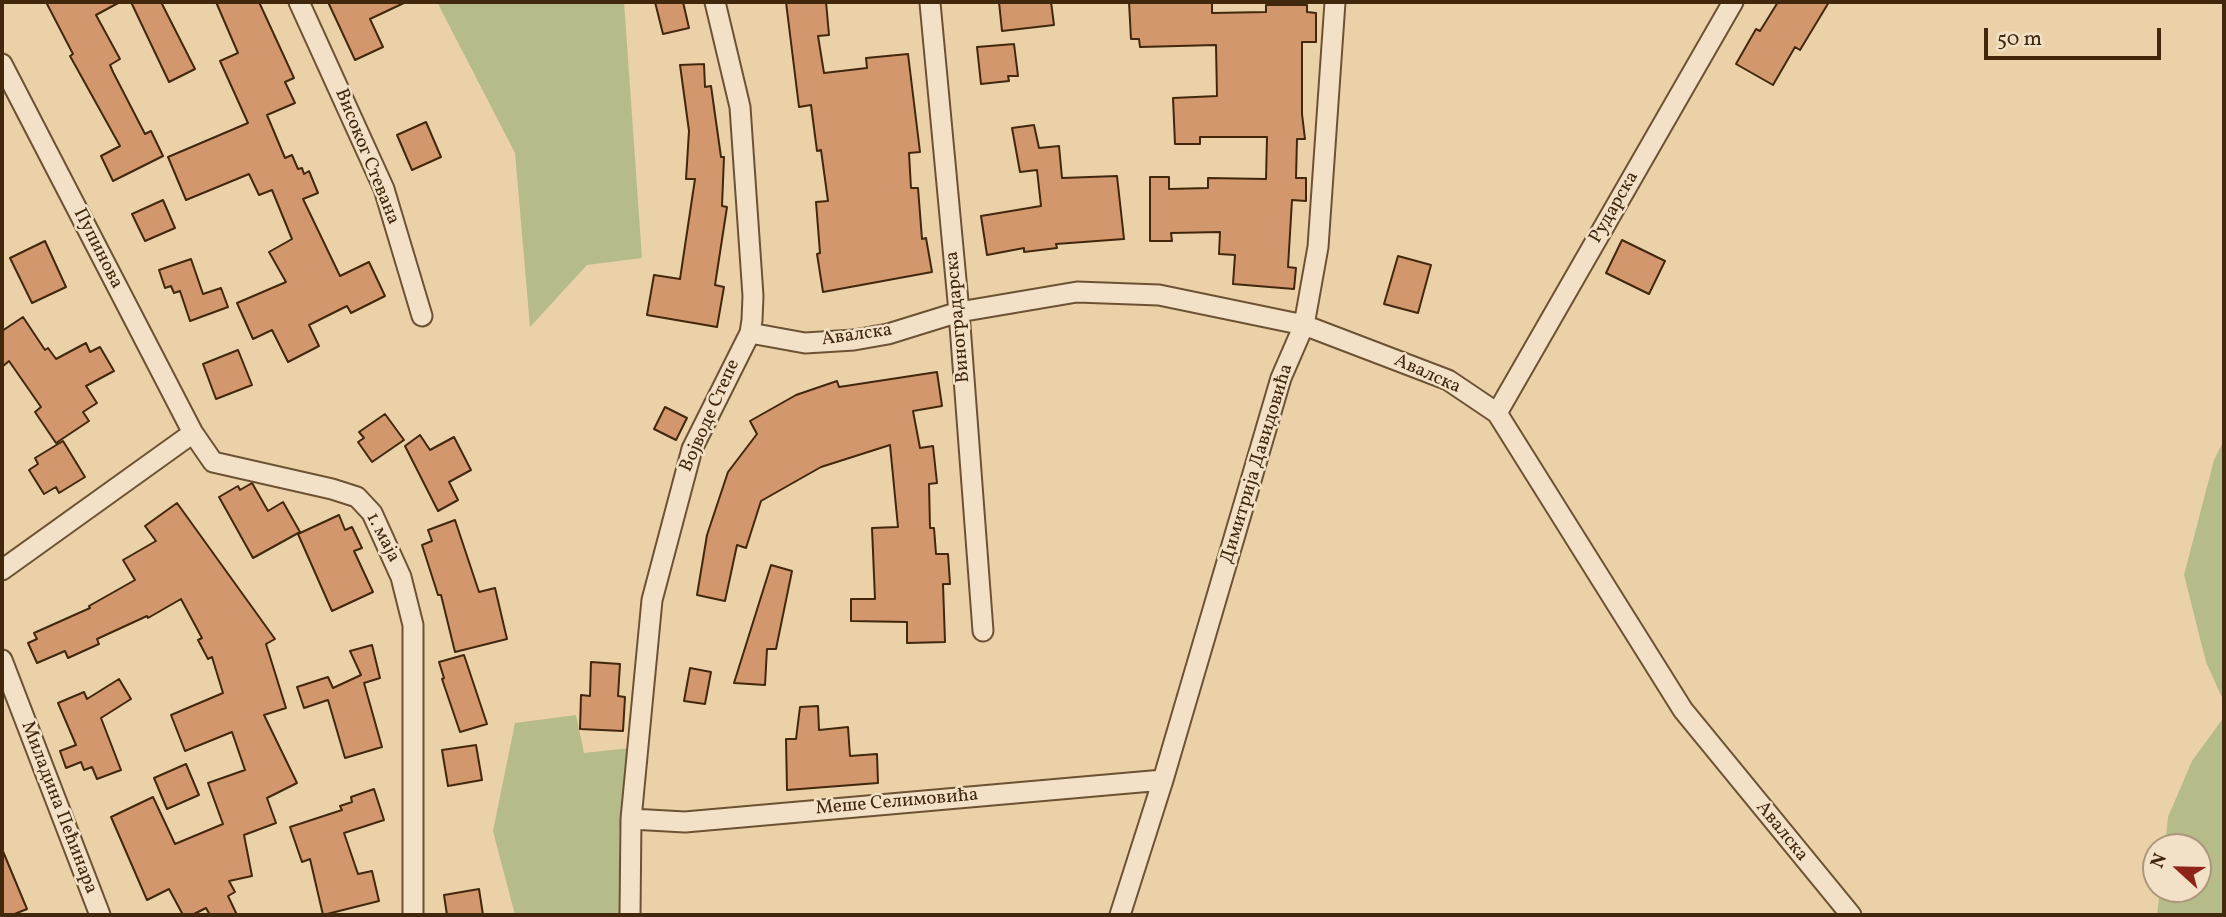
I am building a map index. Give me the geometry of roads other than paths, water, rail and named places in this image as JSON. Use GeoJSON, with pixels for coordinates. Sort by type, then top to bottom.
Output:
{"type":"FeatureCollection","features":[{"type":"Feature","properties":{"kind":"street","name":"Високог Стевана"},"geometry":{"type":"LineString","coordinates":[[299,2],[384,190],[422,316]]}},
{"type":"Feature","properties":{"kind":"street","name":"Војводе Степе"},"geometry":{"type":"LineString","coordinates":[[630,915],[631,819],[652,600],[692,449],[750,333],[753,296],[740,107],[715,2]]}},
{"type":"Feature","properties":{"kind":"street","name":"Димитрија Давидовића"},"geometry":{"type":"LineString","coordinates":[[1120,915],[1163,780],[1281,378],[1304,325],[1318,247],[1335,2]]}},
{"type":"Feature","properties":{"kind":"street","name":"Рударска"},"geometry":{"type":"LineString","coordinates":[[1497,414],[1733,2]]}},
{"type":"Feature","properties":{"kind":"street","name":"Виноградарска"},"geometry":{"type":"LineString","coordinates":[[930,3],[983,631]]}},
{"type":"Feature","properties":{"kind":"street","name":"Пупинова"},"geometry":{"type":"LineString","coordinates":[[2,64],[193,433]]}},
{"type":"Feature","properties":{"kind":"street","name":"Авалска"},"geometry":{"type":"LineString","coordinates":[[750,333],[805,343],[854,340],[888,334],[958,312],[1077,292],[1159,295],[1304,325],[1448,380],[1497,414],[1683,710],[1852,915]]}},
{"type":"Feature","properties":{"kind":"street"},"geometry":{"type":"LineString","coordinates":[[2,570],[193,433]]}},
{"type":"Feature","properties":{"kind":"street","name":"1. маја"},"geometry":{"type":"LineString","coordinates":[[193,433],[213,462],[357,497],[372,513],[387,545],[401,577],[413,625],[413,915]]}},
{"type":"Feature","properties":{"kind":"street","name":"Миладина Пећинара"},"geometry":{"type":"LineString","coordinates":[[2,660],[100,915]]}},
{"type":"Feature","properties":{"kind":"street","name":"Меше Селимовића"},"geometry":{"type":"LineString","coordinates":[[631,819],[685,822],[1163,780]]}}]}
